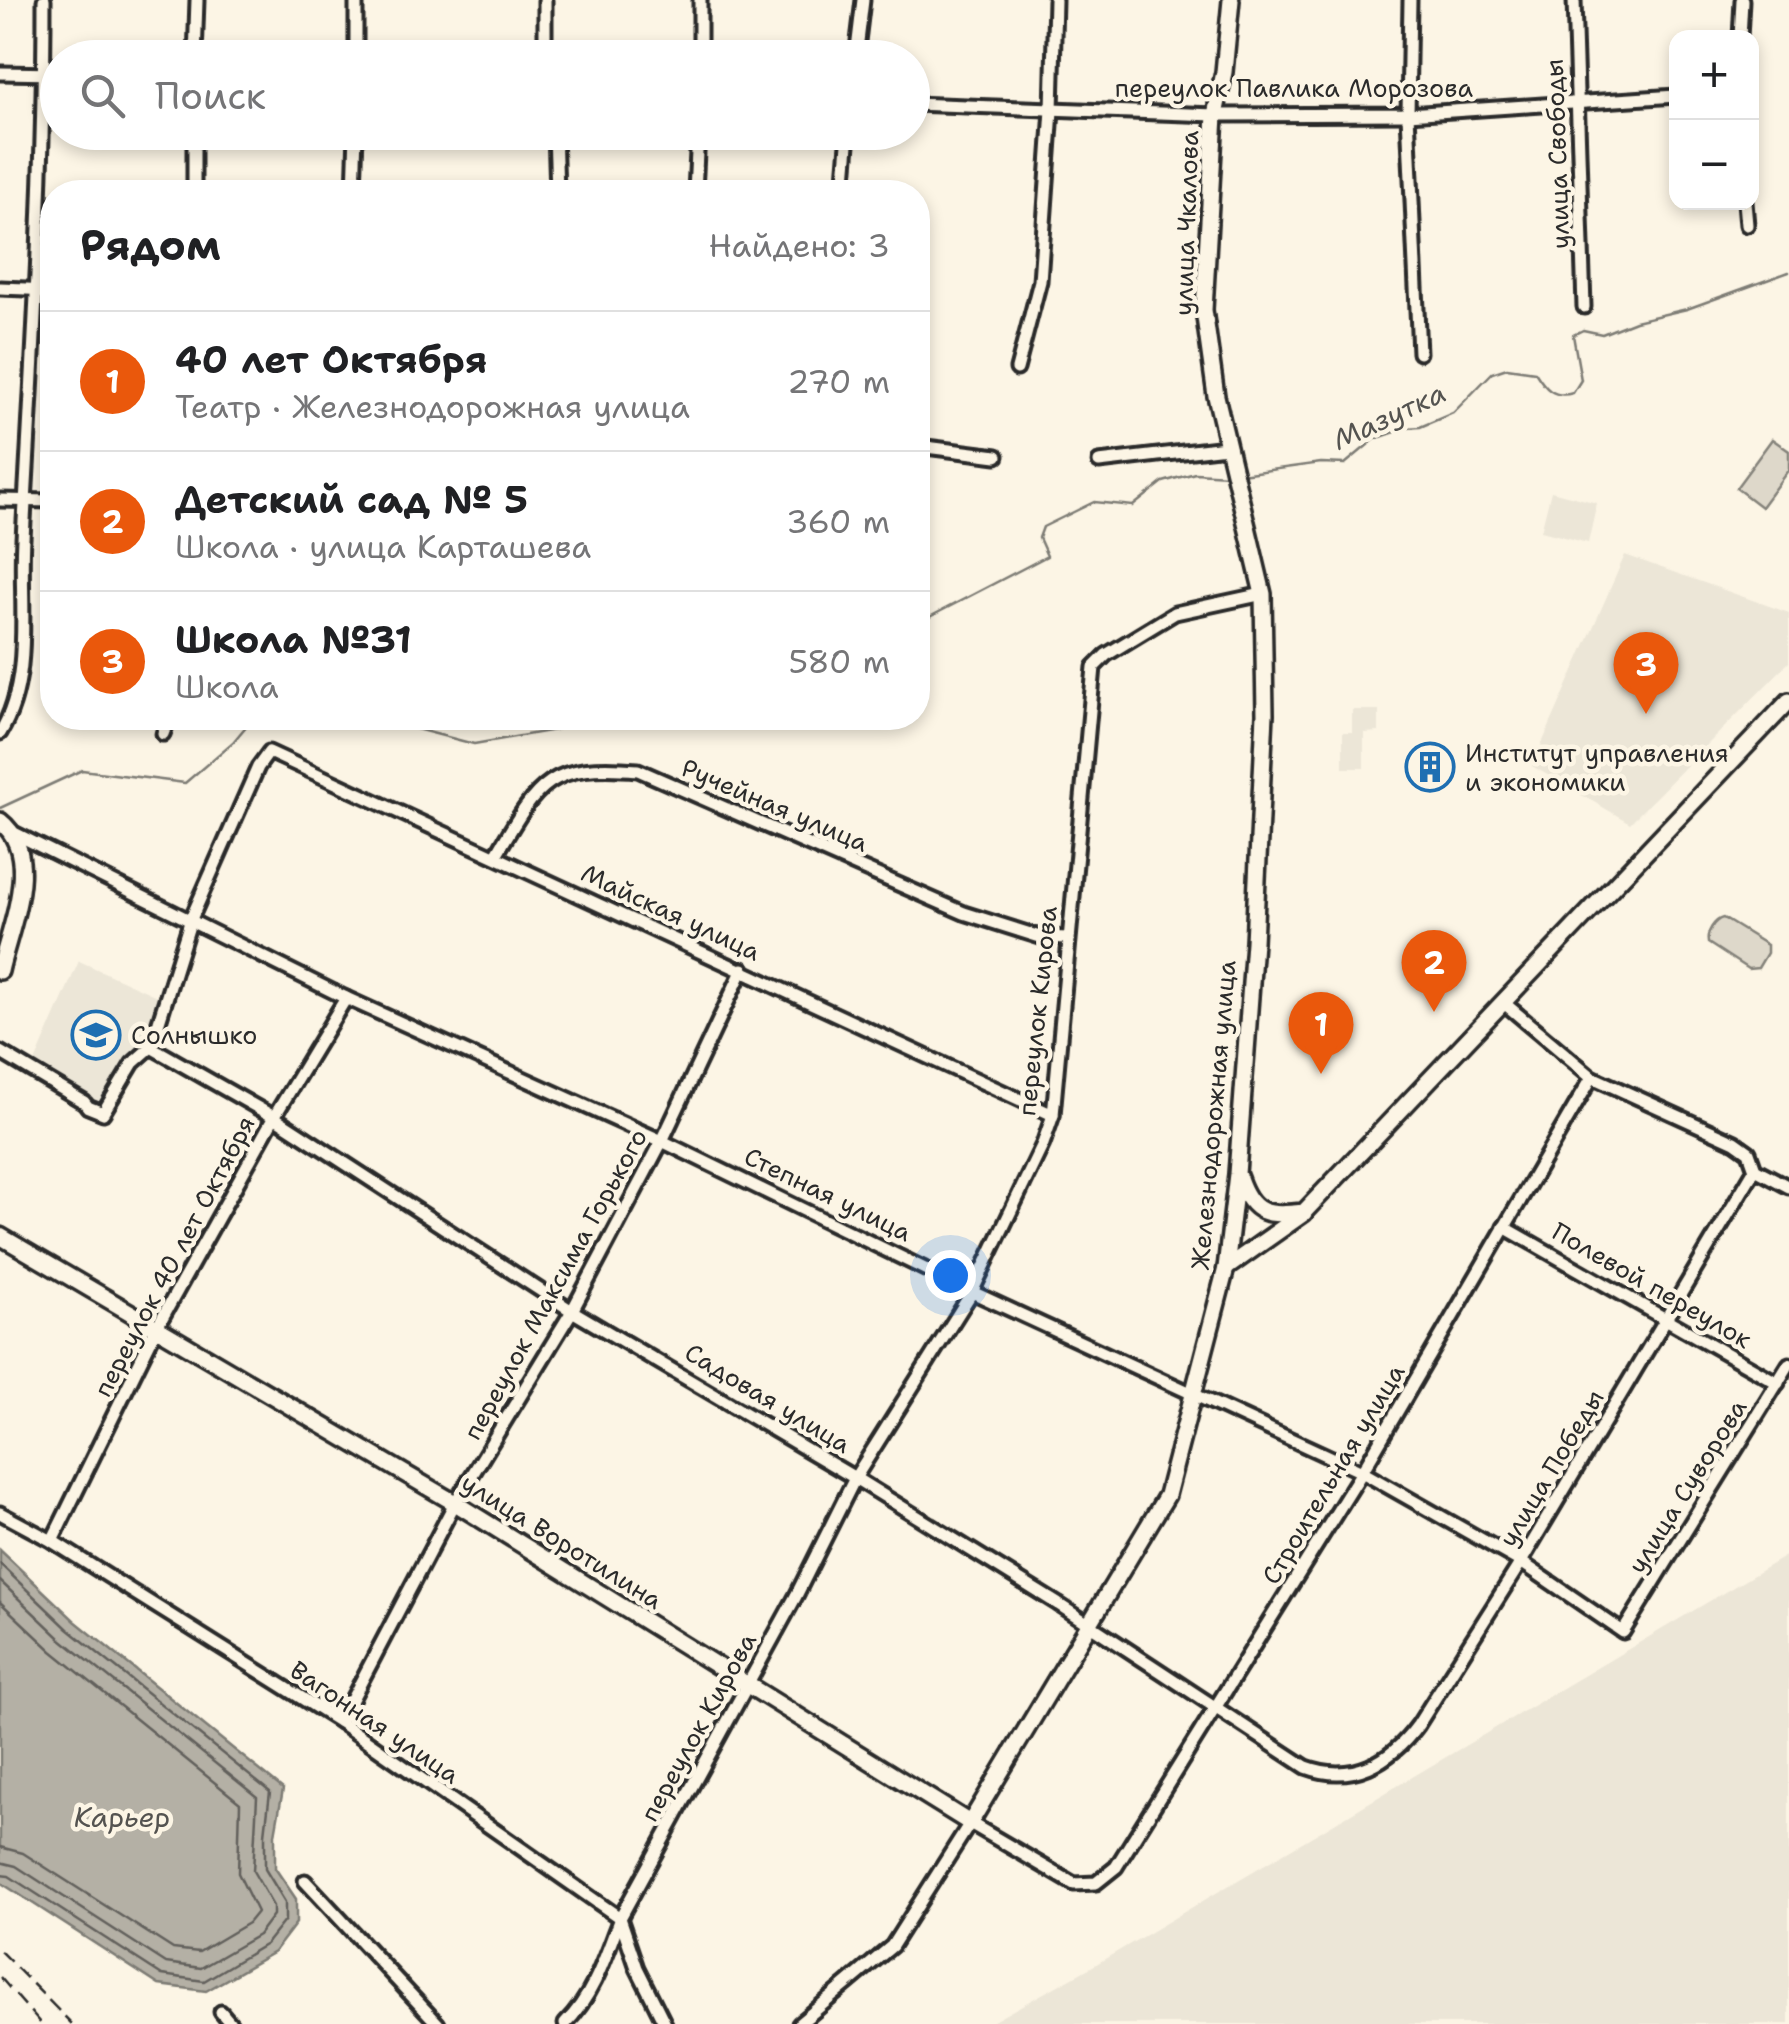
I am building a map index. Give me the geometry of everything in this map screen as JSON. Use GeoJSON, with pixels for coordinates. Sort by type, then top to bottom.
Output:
{"type":"FeatureCollection","features":[{"type":"Feature","properties":{"kind":"street"},"geometry":{"type":"LineString","coordinates":[[44,0],[48,40]]}},
{"type":"Feature","properties":{"kind":"street"},"geometry":{"type":"LineString","coordinates":[[195,40],[197,0]]}},
{"type":"Feature","properties":{"kind":"street"},"geometry":{"type":"LineString","coordinates":[[356,0],[356,40]]}},
{"type":"Feature","properties":{"kind":"street"},"geometry":{"type":"LineString","coordinates":[[545,0],[545,40]]}},
{"type":"Feature","properties":{"kind":"street"},"geometry":{"type":"LineString","coordinates":[[700,0],[700,40]]}},
{"type":"Feature","properties":{"kind":"street"},"geometry":{"type":"LineString","coordinates":[[858,40],[863,0]]}},
{"type":"Feature","properties":{"kind":"street"},"geometry":{"type":"LineString","coordinates":[[1017,369],[1040,281],[1052,110],[1054,0]]}},
{"type":"Feature","properties":{"kind":"street","name":"улица Чкалова"},"geometry":{"type":"LineString","coordinates":[[1226,447],[1204,310],[1215,115],[1231,0]]}},
{"type":"Feature","properties":{"kind":"street"},"geometry":{"type":"LineString","coordinates":[[1410,0],[1408,114],[1419,353]]}},
{"type":"Feature","properties":{"kind":"street","name":"улица Свободы"},"geometry":{"type":"LineString","coordinates":[[1574,0],[1584,308]]}},
{"type":"Feature","properties":{"kind":"street"},"geometry":{"type":"LineString","coordinates":[[1740,30],[1742,0]]}},
{"type":"Feature","properties":{"kind":"street"},"geometry":{"type":"LineString","coordinates":[[0,73],[40,74]]}},
{"type":"Feature","properties":{"kind":"street","name":"переулок Павлика Морозова"},"geometry":{"type":"LineString","coordinates":[[930,105],[1215,115],[1408,114],[1669,96]]}},
{"type":"Feature","properties":{"kind":"street"},"geometry":{"type":"LineString","coordinates":[[49,150],[49,180]]}},
{"type":"Feature","properties":{"kind":"street"},"geometry":{"type":"LineString","coordinates":[[194,150],[194,180]]}},
{"type":"Feature","properties":{"kind":"street"},"geometry":{"type":"LineString","coordinates":[[354,180],[355,150]]}},
{"type":"Feature","properties":{"kind":"street"},"geometry":{"type":"LineString","coordinates":[[556,150],[557,180]]}},
{"type":"Feature","properties":{"kind":"street"},"geometry":{"type":"LineString","coordinates":[[696,180],[697,150]]}},
{"type":"Feature","properties":{"kind":"street"},"geometry":{"type":"LineString","coordinates":[[845,180],[848,150]]}},
{"type":"Feature","properties":{"kind":"street"},"geometry":{"type":"LineString","coordinates":[[1746,210],[1747,225]]}},
{"type":"Feature","properties":{"kind":"street"},"geometry":{"type":"LineString","coordinates":[[0,288],[40,290]]}},
{"type":"Feature","properties":{"kind":"street"},"geometry":{"type":"LineString","coordinates":[[0,733],[18,682],[23,633],[25,500],[40,350]]}},
{"type":"Feature","properties":{"kind":"street"},"geometry":{"type":"LineString","coordinates":[[1098,462],[1226,447]]}},
{"type":"Feature","properties":{"kind":"street","name":"Железнодорожная улица"},"geometry":{"type":"LineString","coordinates":[[799,2024],[892,1946],[1167,1495],[1226,1268],[1254,942],[1265,714],[1262,594],[1226,447]]}},
{"type":"Feature","properties":{"kind":"street"},"geometry":{"type":"LineString","coordinates":[[930,448],[997,456]]}},
{"type":"Feature","properties":{"kind":"street"},"geometry":{"type":"LineString","coordinates":[[0,500],[40,501]]}},
{"type":"Feature","properties":{"kind":"street","name":"переулок Кирова"},"geometry":{"type":"LineString","coordinates":[[565,2024],[580,2009],[620,1918],[796,1596],[854,1478],[972,1292],[1043,1144],[1053,1116],[1094,667],[1106,654],[1175,613],[1262,594]]}},
{"type":"Feature","properties":{"kind":"street"},"geometry":{"type":"LineString","coordinates":[[1226,1268],[1304,1212],[1789,701]]}},
{"type":"Feature","properties":{"kind":"street"},"geometry":{"type":"LineString","coordinates":[[164,734],[165,730]]}},
{"type":"Feature","properties":{"kind":"street","name":"Майская улица"},"geometry":{"type":"LineString","coordinates":[[191,919],[258,766],[269,752],[1053,1116]]}},
{"type":"Feature","properties":{"kind":"street","name":"Ручейная улица"},"geometry":{"type":"LineString","coordinates":[[496,855],[522,810],[547,782],[575,771],[604,767],[638,770],[964,913],[1040,937],[1068,938]]}},
{"type":"Feature","properties":{"kind":"street","name":"Степная улица"},"geometry":{"type":"LineString","coordinates":[[0,822],[14,834],[346,998],[662,1141],[972,1292],[1362,1472],[1521,1562],[1623,1632]]}},
{"type":"Feature","properties":{"kind":"street"},"geometry":{"type":"LineString","coordinates":[[0,971],[24,867],[14,834]]}},
{"type":"Feature","properties":{"kind":"street"},"geometry":{"type":"LineString","coordinates":[[0,1052],[103,1113],[132,1063],[151,1047],[191,919]]}},
{"type":"Feature","properties":{"kind":"street","name":"переулок Максима Горького"},"geometry":{"type":"LineString","coordinates":[[340,1722],[455,1503],[572,1311],[662,1141],[743,970]]}},
{"type":"Feature","properties":{"kind":"street","name":"переулок 40 лет Октября"},"geometry":{"type":"LineString","coordinates":[[52,1541],[157,1327],[274,1117],[346,998]]}},
{"type":"Feature","properties":{"kind":"street"},"geometry":{"type":"LineString","coordinates":[[1504,1003],[1592,1077],[1735,1142],[1749,1152],[1755,1170],[1789,1187]]}},
{"type":"Feature","properties":{"kind":"street","name":"Садовая улица"},"geometry":{"type":"LineString","coordinates":[[151,1047],[274,1117],[572,1311],[854,1478],[1088,1624],[1306,1767],[1324,1774],[1364,1770]]}},
{"type":"Feature","properties":{"kind":"street","name":"Строительная улица"},"geometry":{"type":"LineString","coordinates":[[1096,1883],[1116,1868],[1216,1710],[1362,1472],[1592,1077]]}},
{"type":"Feature","properties":{"kind":"street","name":"улица Победы"},"geometry":{"type":"LineString","coordinates":[[1364,1770],[1386,1760],[1404,1745],[1521,1562],[1755,1170]]}},
{"type":"Feature","properties":{"kind":"street"},"geometry":{"type":"LineString","coordinates":[[1237,1174],[1250,1203],[1264,1213],[1304,1212]]}},
{"type":"Feature","properties":{"kind":"street","name":"Полевой переулок"},"geometry":{"type":"LineString","coordinates":[[1504,1227],[1778,1383]]}},
{"type":"Feature","properties":{"kind":"street","name":"улица Воротилина"},"geometry":{"type":"LineString","coordinates":[[0,1236],[455,1503],[970,1823],[1074,1884],[1096,1883]]}},
{"type":"Feature","properties":{"kind":"street","name":"улица Суворова"},"geometry":{"type":"LineString","coordinates":[[1623,1632],[1789,1364]]}},
{"type":"Feature","properties":{"kind":"street","name":"Вагонная улица"},"geometry":{"type":"LineString","coordinates":[[0,1513],[52,1541],[340,1722],[620,1918]]}},
{"type":"Feature","properties":{"kind":"street"},"geometry":{"type":"LineString","coordinates":[[305,1881],[438,2024]]}},
{"type":"Feature","properties":{"kind":"street"},"geometry":{"type":"LineString","coordinates":[[620,1918],[637,1968],[665,2024]]}},
{"type":"Feature","properties":{"kind":"street"},"geometry":{"type":"LineString","coordinates":[[221,2012],[232,2024]]}},
{"type":"Feature","properties":{"kind":"shaded area"},"geometry":{"type":"Polygon","coordinates":[[[1772,439],[1789,451],[1789,469],[1761,507],[1736,488],[1772,439]]]}},
{"type":"Feature","properties":{"kind":"shaded area"},"geometry":{"type":"Polygon","coordinates":[[[1551,491],[1597,503],[1588,543],[1541,531],[1551,491]]]}},
{"type":"Feature","properties":{"kind":"shaded area"},"geometry":{"type":"Polygon","coordinates":[[[1625,555],[1789,613],[1789,662],[1630,823],[1532,766],[1625,555]]]}},
{"type":"Feature","properties":{"kind":"shaded area"},"geometry":{"type":"Polygon","coordinates":[[[1352,710],[1379,710],[1379,732],[1364,733],[1364,768],[1343,768],[1343,732],[1352,732],[1352,710]]]}},
{"type":"Feature","properties":{"kind":"shaded area"},"geometry":{"type":"Polygon","coordinates":[[[1723,918],[1767,945],[1758,968],[1748,969],[1708,943],[1711,928],[1723,918]]]}},
{"type":"Feature","properties":{"kind":"shaded area","name":"Солнышко"},"geometry":{"type":"Polygon","coordinates":[[[79,961],[161,998],[161,1007],[105,1101],[97,1104],[35,1062],[79,961]]]}},
{"type":"Feature","properties":{"kind":"shaded area"},"geometry":{"type":"Polygon","coordinates":[[[1789,1554],[1789,2024],[988,2024],[1093,1966],[1789,1554]]]}},
{"type":"Feature","properties":{"kind":"water","name":"Карьер"},"geometry":{"type":"Polygon","coordinates":[[[0,1550],[75,1621],[283,1789],[275,1834],[275,1868],[296,1899],[296,1923],[274,1952],[206,1991],[159,1985],[0,1882],[0,1550]]]}},
{"type":"Feature","properties":{"kind":"waterway","name":"Мазутка"},"geometry":{"type":"LineString","coordinates":[[1241,474],[1321,463],[1345,464],[1375,439],[1453,413],[1492,373],[1507,368],[1535,372],[1555,393],[1573,393],[1581,380],[1573,335],[1583,330],[1602,334],[1635,321],[1687,309],[1789,272]]}},
{"type":"Feature","properties":{"kind":"waterway","name":"Мазутка"},"geometry":{"type":"LineString","coordinates":[[930,617],[1047,556],[1039,538],[1043,527],[1094,502],[1133,506],[1163,482],[1195,473],[1228,475]]}},
{"type":"Feature","properties":{"kind":"waterway","name":"Мазутка"},"geometry":{"type":"LineString","coordinates":[[0,808],[82,770],[185,783],[243,730]]}},
{"type":"Feature","properties":{"kind":"waterway","name":"Мазутка"},"geometry":{"type":"LineString","coordinates":[[420,730],[474,744],[555,730]]}},
{"type":"Feature","properties":{"kind":"railway"},"geometry":{"type":"LineString","coordinates":[[0,1951],[72,2024]]}},
{"type":"Feature","properties":{"kind":"railway"},"geometry":{"type":"LineString","coordinates":[[0,1977],[41,2024]]}},
{"type":"Feature","properties":{"kind":"place","name":"Школа №31"},"geometry":{"type":"Point","coordinates":[1646,714]}},
{"type":"Feature","properties":{"kind":"place","name":"Институт управления и экономики"},"geometry":{"type":"Point","coordinates":[1430,767]}},
{"type":"Feature","properties":{"kind":"place","name":"Детский сад № 5"},"geometry":{"type":"Point","coordinates":[1434,1012]}},
{"type":"Feature","properties":{"kind":"place","name":"Солнышко"},"geometry":{"type":"Point","coordinates":[96,1035]}},
{"type":"Feature","properties":{"kind":"place","name":"40 лет Октября"},"geometry":{"type":"Point","coordinates":[1321,1074]}}]}
